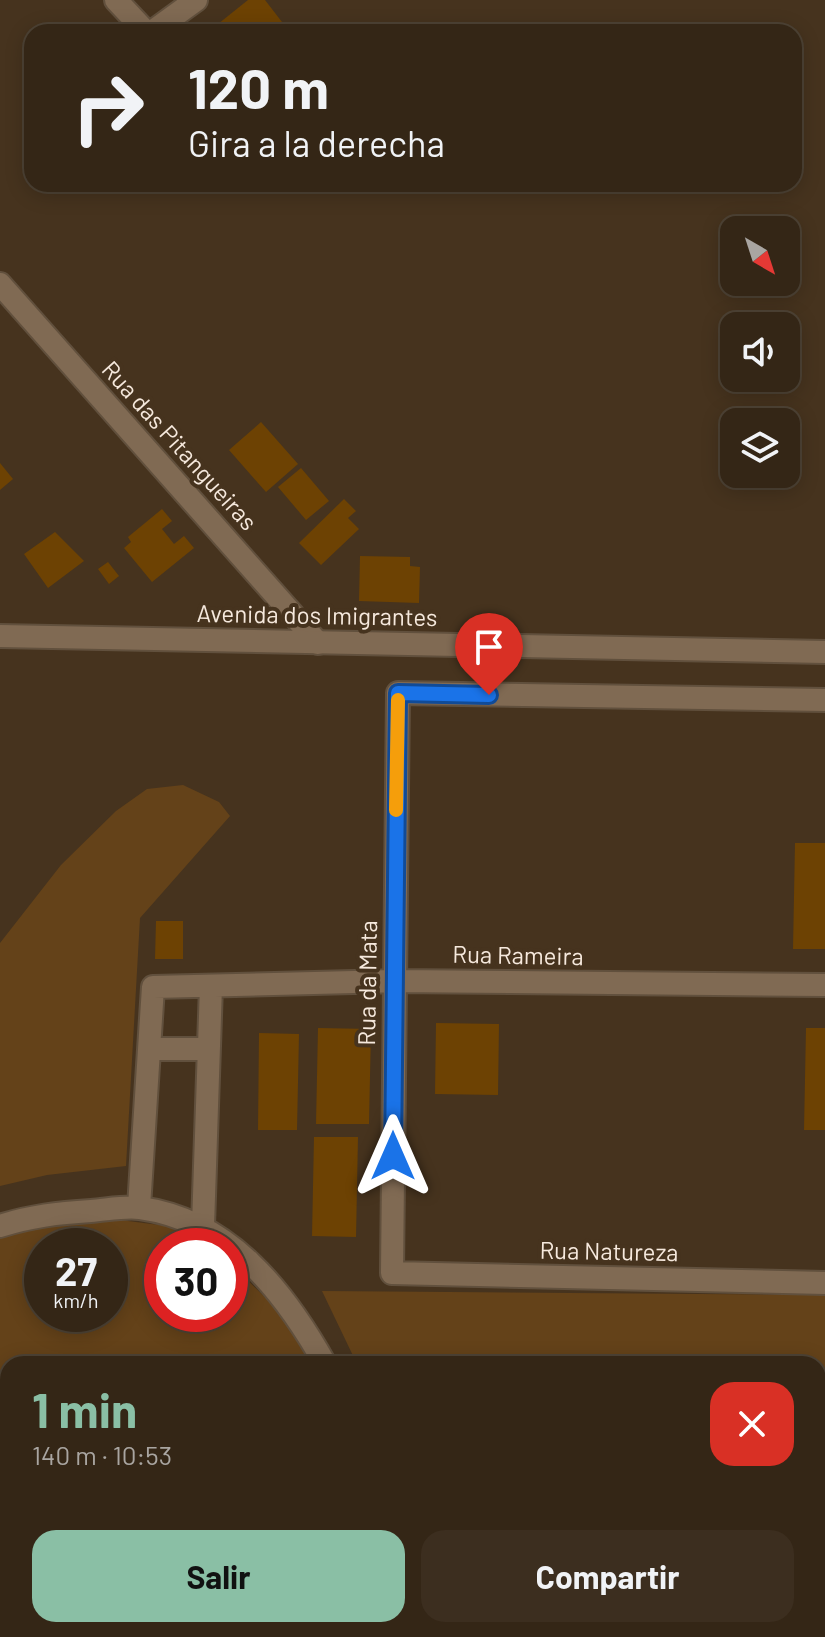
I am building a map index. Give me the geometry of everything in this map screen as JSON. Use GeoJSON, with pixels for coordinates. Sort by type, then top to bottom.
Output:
{"type":"FeatureCollection","features":[{"type":"Feature","properties":{"kind":"street"},"geometry":{"type":"LineString","coordinates":[[116,0],[141,24]]}},
{"type":"Feature","properties":{"kind":"street"},"geometry":{"type":"LineString","coordinates":[[161,24],[196,0]]}},
{"type":"Feature","properties":{"kind":"street","name":"Rua das Pitangueiras"},"geometry":{"type":"LineString","coordinates":[[0,284],[318,643]]}},
{"type":"Feature","properties":{"kind":"street","name":"Avenida dos Imigrantes"},"geometry":{"type":"LineString","coordinates":[[0,636],[825,652]]}},
{"type":"Feature","properties":{"kind":"street","name":"Rua da Mata"},"geometry":{"type":"LineString","coordinates":[[392,1273],[398,693],[825,700]]}},
{"type":"Feature","properties":{"kind":"street","name":"Rua Rameira"},"geometry":{"type":"LineString","coordinates":[[151,1049],[153,987],[394,981],[825,985]]}},
{"type":"Feature","properties":{"kind":"street"},"geometry":{"type":"LineString","coordinates":[[203,1226],[211,986]]}},
{"type":"Feature","properties":{"kind":"street"},"geometry":{"type":"LineString","coordinates":[[139,1207],[151,1049],[208,1049]]}},
{"type":"Feature","properties":{"kind":"street"},"geometry":{"type":"LineString","coordinates":[[0,1226],[36,1215],[139,1207],[203,1226],[253,1263],[296,1312],[321,1356]]}},
{"type":"Feature","properties":{"kind":"street","name":"Rua Natureza"},"geometry":{"type":"LineString","coordinates":[[392,1273],[825,1283]]}},
{"type":"Feature","properties":{"kind":"shaded area"},"geometry":{"type":"Polygon","coordinates":[[[183,785],[219,802],[230,816],[140,918],[126,1166],[47,1175],[0,1186],[0,943],[61,865],[116,811],[147,789],[183,785]]]}},
{"type":"Feature","properties":{"kind":"shaded area"},"geometry":{"type":"Polygon","coordinates":[[[105,1218],[171,1228],[144,1228],[144,1332],[248,1332],[248,1281],[280,1312],[306,1356],[0,1356],[0,1238],[24,1231],[24,1332],[128,1332],[128,1228],[32,1228],[105,1218]]]}},
{"type":"Feature","properties":{"kind":"shaded area"},"geometry":{"type":"Polygon","coordinates":[[[322,1291],[825,1295],[825,1356],[353,1356],[322,1291]]]}},
{"type":"Feature","properties":{"kind":"building"},"geometry":{"type":"Polygon","coordinates":[[[248,0],[265,0],[282,22],[279,24],[218,24],[248,0]]]}},
{"type":"Feature","properties":{"kind":"building"},"geometry":{"type":"Polygon","coordinates":[[[261,422],[298,464],[266,492],[229,450],[261,422]]]}},
{"type":"Feature","properties":{"kind":"building"},"geometry":{"type":"Polygon","coordinates":[[[0,463],[13,479],[0,490],[0,463]]]}},
{"type":"Feature","properties":{"kind":"building"},"geometry":{"type":"Polygon","coordinates":[[[301,468],[329,501],[306,520],[278,487],[301,468]]]}},
{"type":"Feature","properties":{"kind":"building"},"geometry":{"type":"Polygon","coordinates":[[[344,499],[356,511],[348,518],[359,529],[321,565],[299,543],[344,499]]]}},
{"type":"Feature","properties":{"kind":"building"},"geometry":{"type":"Polygon","coordinates":[[[162,509],[172,521],[162,529],[174,544],[184,536],[194,548],[152,582],[124,548],[131,542],[128,537],[162,509]]]}},
{"type":"Feature","properties":{"kind":"building"},"geometry":{"type":"Polygon","coordinates":[[[55,532],[84,561],[48,588],[24,554],[55,532]]]}},
{"type":"Feature","properties":{"kind":"building"},"geometry":{"type":"Polygon","coordinates":[[[360,556],[410,557],[410,566],[420,567],[419,603],[359,601],[360,556]]]}},
{"type":"Feature","properties":{"kind":"building"},"geometry":{"type":"Polygon","coordinates":[[[108,562],[119,576],[109,584],[98,569],[108,562]]]}},
{"type":"Feature","properties":{"kind":"building"},"geometry":{"type":"Polygon","coordinates":[[[795,843],[825,843],[825,949],[793,949],[795,843]]]}},
{"type":"Feature","properties":{"kind":"building"},"geometry":{"type":"Polygon","coordinates":[[[156,921],[183,921],[183,959],[155,959],[156,921]]]}},
{"type":"Feature","properties":{"kind":"building"},"geometry":{"type":"Polygon","coordinates":[[[436,1023],[499,1024],[498,1095],[435,1094],[436,1023]]]}},
{"type":"Feature","properties":{"kind":"building"},"geometry":{"type":"Polygon","coordinates":[[[318,1028],[371,1029],[369,1124],[316,1124],[318,1028]]]}},
{"type":"Feature","properties":{"kind":"building"},"geometry":{"type":"Polygon","coordinates":[[[806,1028],[825,1028],[825,1130],[804,1130],[806,1028]]]}},
{"type":"Feature","properties":{"kind":"building"},"geometry":{"type":"Polygon","coordinates":[[[259,1033],[299,1034],[297,1130],[258,1130],[259,1033]]]}},
{"type":"Feature","properties":{"kind":"building"},"geometry":{"type":"Polygon","coordinates":[[[314,1137],[358,1137],[356,1237],[312,1236],[314,1137]]]}},
{"type":"Feature","properties":{"kind":"slow traffic"},"geometry":{"type":"LineString","coordinates":[[396,810],[398,700]]}},
{"type":"Feature","properties":{"kind":"route"},"geometry":{"type":"LineString","coordinates":[[393,1156],[398,693],[489,695]]}}]}
